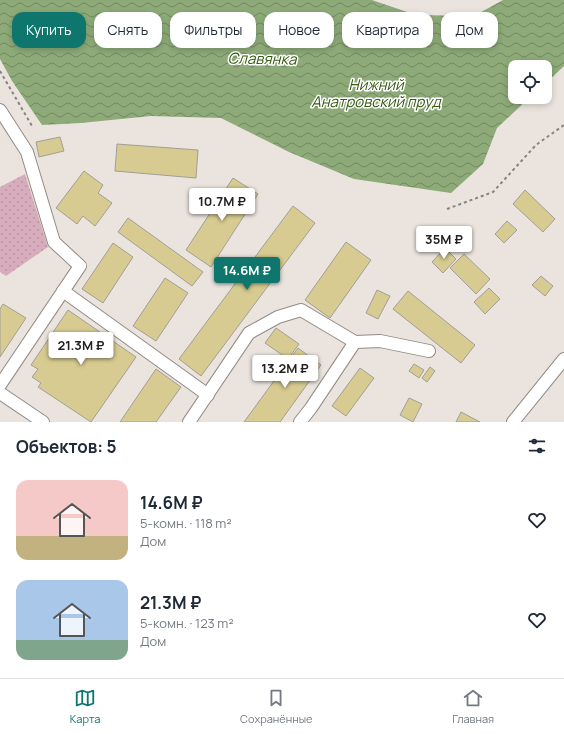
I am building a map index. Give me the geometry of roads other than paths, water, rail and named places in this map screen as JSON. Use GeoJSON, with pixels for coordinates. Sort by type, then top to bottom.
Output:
{"type":"FeatureCollection","features":[{"type":"Feature","properties":{"kind":"street"},"geometry":{"type":"LineString","coordinates":[[0,110],[27,152],[54,242],[80,266],[0,385]]}},
{"type":"Feature","properties":{"kind":"street"},"geometry":{"type":"LineString","coordinates":[[63,291],[208,395]]}},
{"type":"Feature","properties":{"kind":"street"},"geometry":{"type":"LineString","coordinates":[[189,422],[249,333],[278,317],[301,310],[355,342],[380,341],[429,351]]}},
{"type":"Feature","properties":{"kind":"street"},"geometry":{"type":"LineString","coordinates":[[300,422],[355,342]]}},
{"type":"Feature","properties":{"kind":"street"},"geometry":{"type":"LineString","coordinates":[[513,422],[564,359]]}},
{"type":"Feature","properties":{"kind":"street"},"geometry":{"type":"LineString","coordinates":[[0,393],[43,422]]}},
{"type":"Feature","properties":{"kind":"water","name":"Нижний Анатровский пруд"},"geometry":{"type":"Polygon","coordinates":[[[0,0],[372,0],[407,12],[342,12],[342,48],[433,48],[433,15],[441,15],[441,48],[498,48],[498,12],[481,12],[503,0],[564,0],[564,66],[552,77],[552,60],[508,60],[508,104],[523,104],[497,128],[483,164],[451,193],[354,179],[289,152],[221,118],[151,116],[81,123],[42,125],[12,81],[0,59],[0,0]]]}},
{"type":"Feature","properties":{"kind":"water label","name":"Славянка"},"geometry":{"type":"Point","coordinates":[262,59]}}]}
